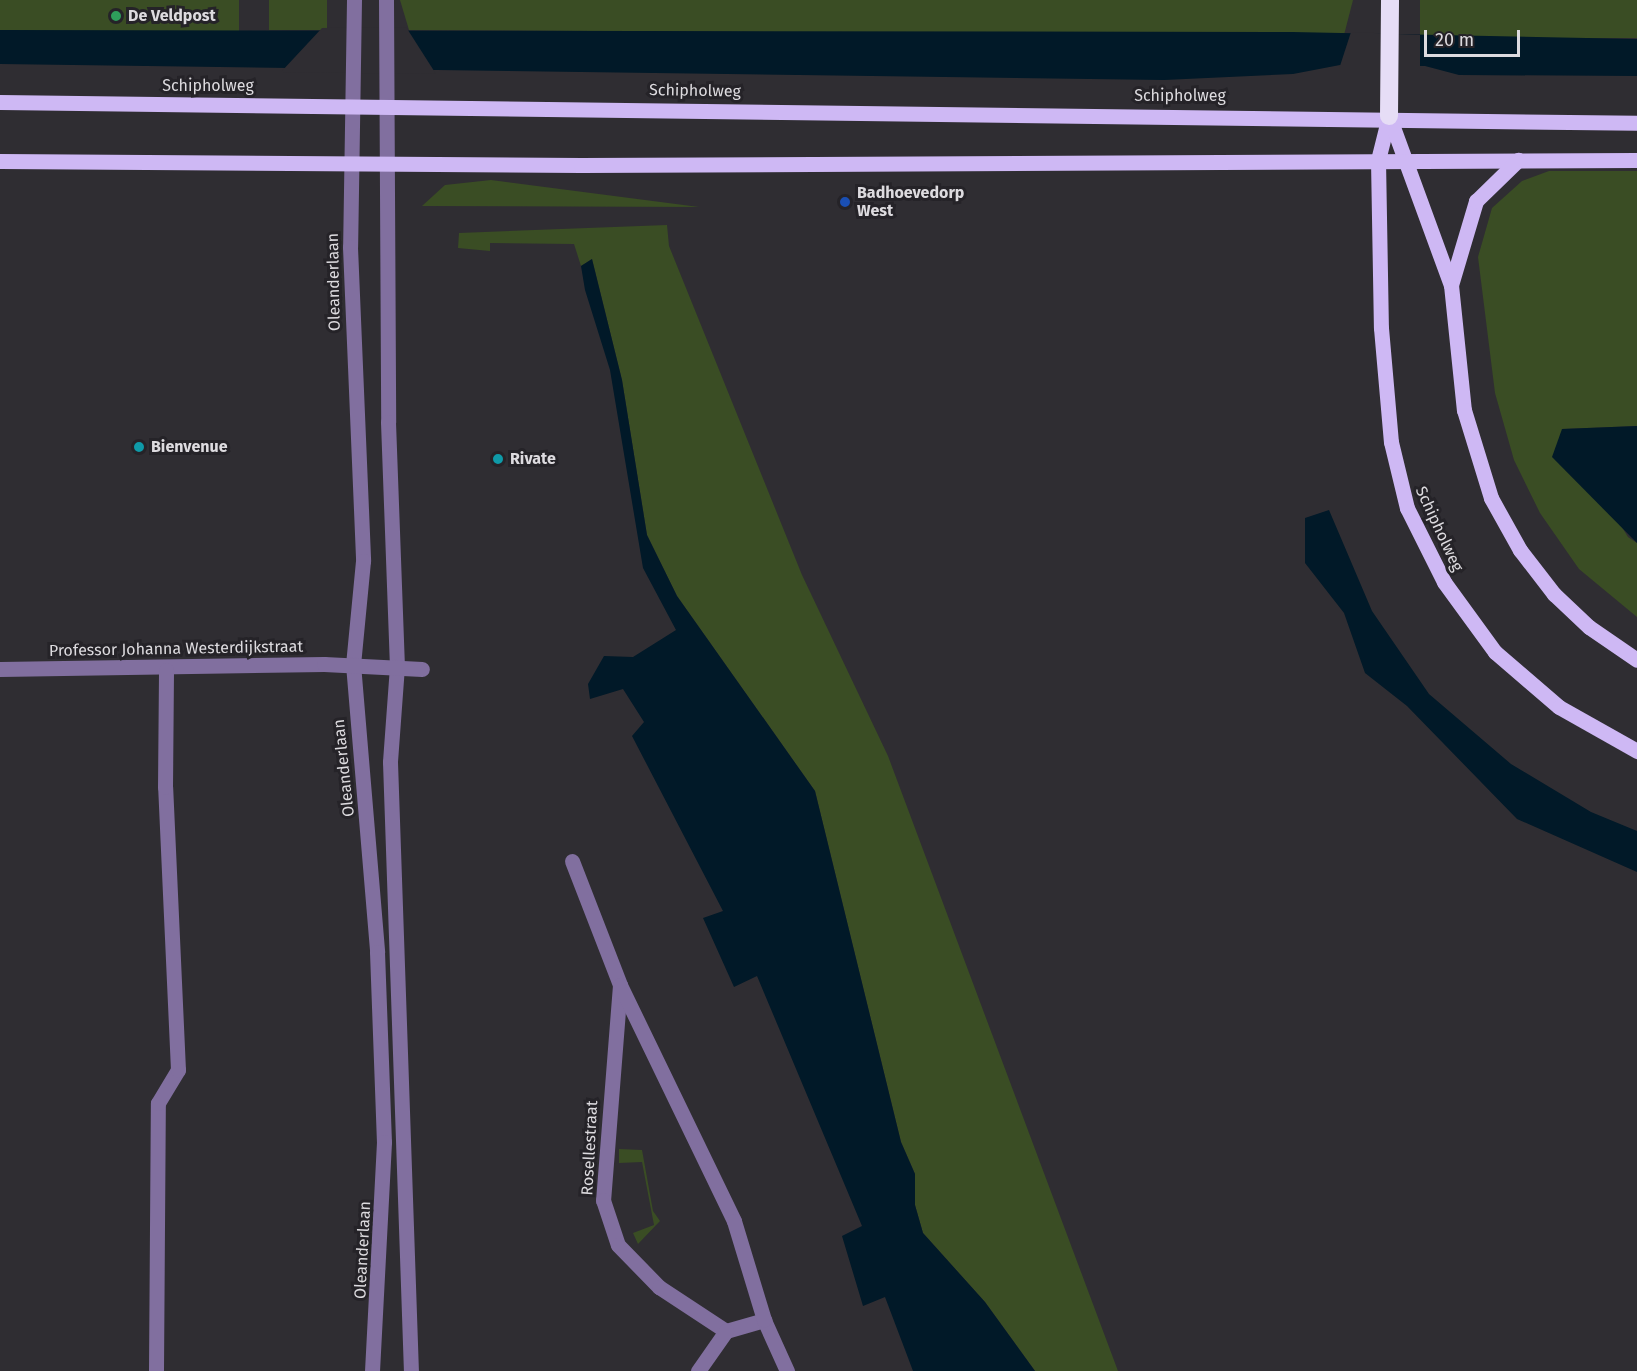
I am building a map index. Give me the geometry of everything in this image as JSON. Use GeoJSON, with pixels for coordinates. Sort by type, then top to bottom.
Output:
{"type":"FeatureCollection","features":[{"type":"Feature","properties":{"kind":"highway"},"geometry":{"type":"LineString","coordinates":[[1389,108],[1390,9]]}},
{"type":"Feature","properties":{"kind":"main road","name":"Schipholweg"},"geometry":{"type":"LineString","coordinates":[[0,102],[391,107],[1389,108],[1637,123]]}},
{"type":"Feature","properties":{"kind":"main road","name":"Schipholweg"},"geometry":{"type":"LineString","coordinates":[[1389,108],[1378,160],[1386,404],[1407,508],[1444,582],[1495,651],[1559,707],[1637,751]]}},
{"type":"Feature","properties":{"kind":"main road"},"geometry":{"type":"LineString","coordinates":[[1389,108],[1451,285],[1464,410],[1491,498],[1520,550],[1554,594],[1588,627],[1637,660]]}},
{"type":"Feature","properties":{"kind":"main road"},"geometry":{"type":"LineString","coordinates":[[0,161],[1637,159]]}},
{"type":"Feature","properties":{"kind":"main road"},"geometry":{"type":"LineString","coordinates":[[1451,285],[1476,201],[1518,160]]}},
{"type":"Feature","properties":{"kind":"street","name":"Oleanderlaan"},"geometry":{"type":"LineString","coordinates":[[354,0],[355,161],[350,247],[354,430],[363,561],[353,664],[376,940],[384,1142],[372,1371]]}},
{"type":"Feature","properties":{"kind":"street"},"geometry":{"type":"LineString","coordinates":[[386,0],[389,19],[391,81],[388,422],[397,666],[390,762],[411,1371]]}},
{"type":"Feature","properties":{"kind":"street","name":"Professor Johanna Westerdijkstraat"},"geometry":{"type":"LineString","coordinates":[[0,669],[166,670],[353,664],[397,666]]}},
{"type":"Feature","properties":{"kind":"street"},"geometry":{"type":"LineString","coordinates":[[397,666],[422,669]]}},
{"type":"Feature","properties":{"kind":"street"},"geometry":{"type":"LineString","coordinates":[[156,1371],[158,1103],[178,1070],[165,787],[166,670]]}},
{"type":"Feature","properties":{"kind":"street","name":"Rosellestraat"},"geometry":{"type":"LineString","coordinates":[[572,861],[620,985],[734,1221],[764,1320],[787,1371]]}},
{"type":"Feature","properties":{"kind":"street","name":"Rosellestraat"},"geometry":{"type":"LineString","coordinates":[[620,985],[603,1200],[618,1245],[659,1287],[726,1331]]}},
{"type":"Feature","properties":{"kind":"street"},"geometry":{"type":"LineString","coordinates":[[698,1371],[726,1331],[764,1320]]}},
{"type":"Feature","properties":{"kind":"green space","name":"De Veldpost"},"geometry":{"type":"Polygon","coordinates":[[[0,0],[239,0],[239,31],[0,31],[0,0]]]}},
{"type":"Feature","properties":{"kind":"green space"},"geometry":{"type":"Polygon","coordinates":[[[269,0],[327,0],[327,30],[269,30],[269,0]]]}},
{"type":"Feature","properties":{"kind":"green space"},"geometry":{"type":"Polygon","coordinates":[[[400,0],[1353,0],[1344,35],[409,30],[400,0]]]}},
{"type":"Feature","properties":{"kind":"green space"},"geometry":{"type":"Polygon","coordinates":[[[1420,0],[1637,0],[1637,38],[1420,38],[1420,0]]]}},
{"type":"Feature","properties":{"kind":"green space"},"geometry":{"type":"Polygon","coordinates":[[[1549,171],[1637,171],[1637,426],[1562,429],[1628,537],[1637,543],[1637,617],[1579,569],[1540,513],[1514,460],[1495,393],[1478,257],[1492,208],[1522,181],[1549,171]]]}},
{"type":"Feature","properties":{"kind":"green space"},"geometry":{"type":"Polygon","coordinates":[[[491,180],[699,207],[422,206],[445,185],[491,180]]]}},
{"type":"Feature","properties":{"kind":"green space"},"geometry":{"type":"Polygon","coordinates":[[[667,225],[669,246],[802,575],[888,756],[1118,1371],[1035,1371],[985,1302],[923,1233],[915,1205],[915,1174],[901,1142],[815,791],[677,596],[647,535],[622,380],[592,259],[581,266],[574,244],[490,243],[490,251],[458,248],[459,233],[667,225]]]}},
{"type":"Feature","properties":{"kind":"green space"},"geometry":{"type":"Polygon","coordinates":[[[619,1149],[642,1150],[653,1211],[660,1221],[638,1244],[633,1233],[654,1225],[642,1162],[619,1163],[619,1149]]]}},
{"type":"Feature","properties":{"kind":"water"},"geometry":{"type":"Polygon","coordinates":[[[0,30],[1292,32],[1637,39],[1637,76],[1459,75],[1425,66],[1340,65],[1293,74],[1164,80],[0,64],[0,30]]]}},
{"type":"Feature","properties":{"kind":"water"},"geometry":{"type":"Polygon","coordinates":[[[592,259],[622,380],[647,535],[677,596],[815,791],[901,1142],[915,1174],[915,1205],[923,1233],[985,1302],[1035,1371],[913,1371],[885,1297],[863,1306],[842,1236],[862,1226],[757,976],[734,987],[703,918],[723,911],[632,736],[644,722],[623,689],[590,699],[588,684],[604,656],[633,657],[676,630],[643,568],[610,370],[585,290],[581,266],[592,259]]]}},
{"type":"Feature","properties":{"kind":"water"},"geometry":{"type":"Polygon","coordinates":[[[1637,426],[1637,543],[1552,457],[1562,429],[1637,426]]]}},
{"type":"Feature","properties":{"kind":"water"},"geometry":{"type":"Polygon","coordinates":[[[1329,510],[1372,611],[1429,694],[1511,764],[1591,812],[1637,831],[1637,872],[1517,819],[1407,706],[1365,673],[1344,613],[1305,563],[1305,518],[1329,510]]]}},
{"type":"Feature","properties":{"kind":"pier"},"geometry":{"type":"Polygon","coordinates":[[[406,27],[436,74],[281,72],[322,28],[406,27]]]}},
{"type":"Feature","properties":{"kind":"pier"},"geometry":{"type":"Polygon","coordinates":[[[1351,32],[1420,35],[1420,69],[1339,69],[1351,32]]]}},
{"type":"Feature","properties":{"kind":"place","name":"De Veldpost"},"geometry":{"type":"Point","coordinates":[116,16]}},
{"type":"Feature","properties":{"kind":"place","name":"Badhoevedorp West"},"geometry":{"type":"Point","coordinates":[845,202]}},
{"type":"Feature","properties":{"kind":"place","name":"Bienvenue"},"geometry":{"type":"Point","coordinates":[139,447]}},
{"type":"Feature","properties":{"kind":"place","name":"Rivate"},"geometry":{"type":"Point","coordinates":[498,459]}}]}
